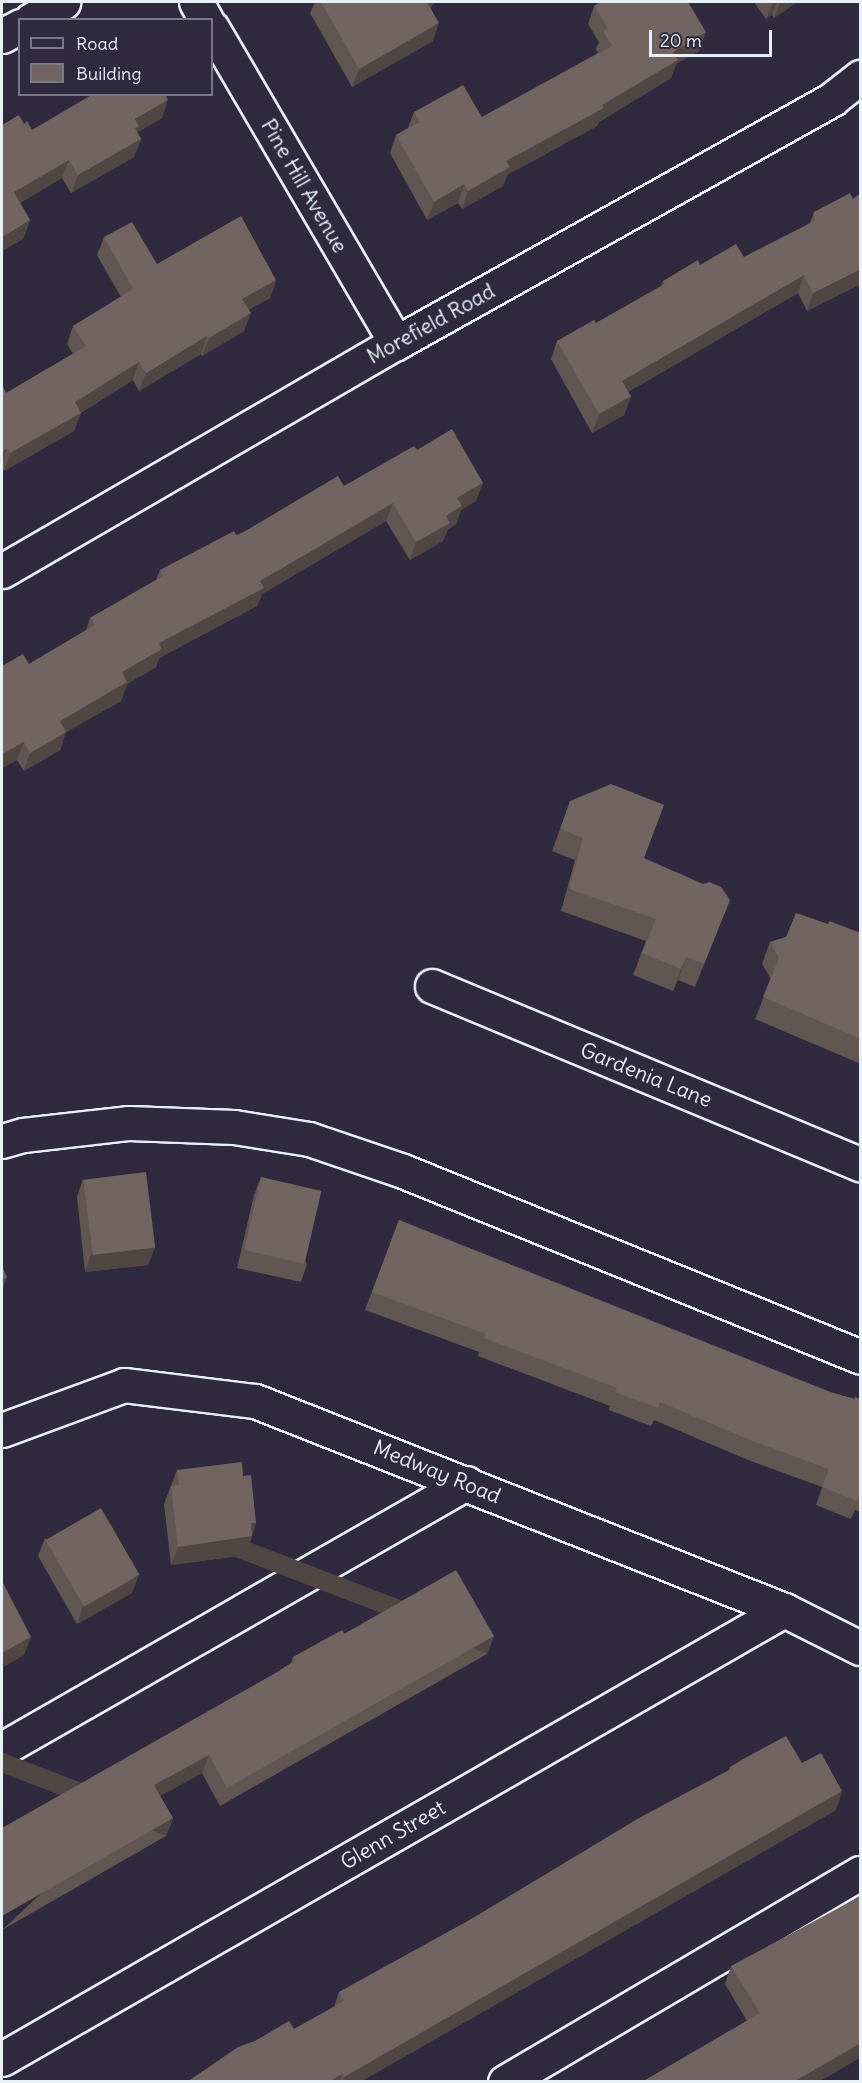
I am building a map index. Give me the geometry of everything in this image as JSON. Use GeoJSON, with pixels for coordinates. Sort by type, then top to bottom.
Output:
{"type":"FeatureCollection","features":[{"type":"Feature","properties":{"kind":"street"},"geometry":{"type":"LineString","coordinates":[[35,18],[63,2]]}},
{"type":"Feature","properties":{"kind":"street"},"geometry":{"type":"LineString","coordinates":[[196,2],[205,18]]}},
{"type":"Feature","properties":{"kind":"street"},"geometry":{"type":"LineString","coordinates":[[2,36],[18,27]]}},
{"type":"Feature","properties":{"kind":"street","name":"Pine Hill Avenue"},"geometry":{"type":"LineString","coordinates":[[213,30],[396,344]]}},
{"type":"Feature","properties":{"kind":"street","name":"Morefield Road"},"geometry":{"type":"LineString","coordinates":[[2,571],[396,344],[832,99],[861,76]]}},
{"type":"Feature","properties":{"kind":"street","name":"Gardenia Lane"},"geometry":{"type":"LineString","coordinates":[[432,986],[861,1164]]}},
{"type":"Feature","properties":{"kind":"street"},"geometry":{"type":"LineString","coordinates":[[2,1141],[23,1135],[129,1123],[234,1127],[309,1139],[403,1171],[861,1357]]}},
{"type":"Feature","properties":{"kind":"street","name":"Medway Road"},"geometry":{"type":"LineString","coordinates":[[2,1430],[124,1385],[255,1401],[784,1610],[861,1648]]}},
{"type":"Feature","properties":{"kind":"street"},"geometry":{"type":"LineString","coordinates":[[2,1749],[466,1483]]}},
{"type":"Feature","properties":{"kind":"street","name":"Glenn Street"},"geometry":{"type":"LineString","coordinates":[[2,2059],[784,1610]]}},
{"type":"Feature","properties":{"kind":"street"},"geometry":{"type":"LineString","coordinates":[[505,2082],[861,1873]]}},
{"type":"Feature","properties":{"kind":"building"},"geometry":{"type":"Polygon","coordinates":[[[321,2],[427,2],[439,23],[359,69],[321,2]]]}},
{"type":"Feature","properties":{"kind":"building"},"geometry":{"type":"Polygon","coordinates":[[[601,2],[688,2],[706,32],[673,52],[678,60],[602,105],[604,108],[506,161],[510,167],[468,191],[464,184],[434,202],[396,135],[420,122],[414,112],[463,85],[482,117],[612,46],[603,31],[608,29],[594,6],[601,2]]]}},
{"type":"Feature","properties":{"kind":"building"},"geometry":{"type":"Polygon","coordinates":[[[90,96],[166,96],[168,100],[135,119],[139,126],[135,128],[141,139],[78,175],[69,160],[14,192],[30,220],[2,237],[2,125],[19,115],[24,124],[27,121],[32,130],[90,96]]]}},
{"type":"Feature","properties":{"kind":"building"},"geometry":{"type":"Polygon","coordinates":[[[850,193],[853,199],[861,193],[861,269],[813,293],[804,275],[622,381],[631,396],[599,414],[557,341],[594,320],[596,323],[665,284],[663,281],[698,260],[700,265],[736,244],[744,257],[815,221],[814,212],[850,193]]]}},
{"type":"Feature","properties":{"kind":"building"},"geometry":{"type":"Polygon","coordinates":[[[241,216],[276,280],[242,299],[251,313],[209,338],[207,336],[146,373],[139,362],[75,402],[81,413],[10,453],[7,448],[2,452],[2,385],[6,393],[86,346],[73,326],[133,289],[104,237],[132,222],[157,264],[241,216]]]}},
{"type":"Feature","properties":{"kind":"building"},"geometry":{"type":"Polygon","coordinates":[[[452,429],[483,483],[457,498],[462,506],[446,516],[450,523],[416,542],[393,503],[260,581],[264,588],[159,643],[162,649],[122,672],[127,682],[60,721],[66,732],[30,753],[24,742],[2,754],[2,666],[23,654],[29,664],[95,625],[90,618],[163,576],[160,570],[234,531],[237,536],[338,476],[344,486],[414,446],[417,450],[452,429]]]}},
{"type":"Feature","properties":{"kind":"building"},"geometry":{"type":"Polygon","coordinates":[[[611,784],[664,805],[644,858],[703,884],[709,882],[721,887],[730,900],[704,964],[686,957],[681,969],[642,953],[656,919],[569,889],[583,838],[560,829],[570,801],[611,784]]]}},
{"type":"Feature","properties":{"kind":"building"},"geometry":{"type":"Polygon","coordinates":[[[796,913],[828,924],[829,921],[861,933],[861,1039],[763,997],[779,958],[770,942],[786,937],[796,913]]]}},
{"type":"Feature","properties":{"kind":"building"},"geometry":{"type":"Polygon","coordinates":[[[146,1172],[155,1247],[93,1255],[83,1180],[146,1172]]]}},
{"type":"Feature","properties":{"kind":"building"},"geometry":{"type":"Polygon","coordinates":[[[261,1177],[321,1191],[305,1264],[244,1250],[261,1177]]]}},
{"type":"Feature","properties":{"kind":"building"},"geometry":{"type":"Polygon","coordinates":[[[399,1220],[830,1392],[861,1399],[861,1493],[857,1501],[822,1487],[829,1469],[755,1442],[660,1402],[658,1408],[615,1392],[617,1388],[484,1338],[486,1334],[372,1292],[399,1220]]]}},
{"type":"Feature","properties":{"kind":"building"},"geometry":{"type":"Polygon","coordinates":[[[2,1266],[7,1277],[2,1280],[2,1266]]]}},
{"type":"Feature","properties":{"kind":"building"},"geometry":{"type":"Polygon","coordinates":[[[242,1462],[243,1476],[251,1475],[256,1523],[251,1523],[252,1536],[178,1547],[171,1486],[179,1485],[177,1470],[242,1462]]]}},
{"type":"Feature","properties":{"kind":"building"},"geometry":{"type":"Polygon","coordinates":[[[101,1508],[140,1575],[84,1607],[46,1540],[101,1508]]]}},
{"type":"Feature","properties":{"kind":"building"},"geometry":{"type":"Polygon","coordinates":[[[456,1570],[494,1636],[227,1788],[209,1755],[154,1785],[173,1818],[2,1916],[2,1828],[279,1671],[295,1661],[293,1657],[342,1630],[344,1634],[456,1570]]]}},
{"type":"Feature","properties":{"kind":"building"},"geometry":{"type":"Polygon","coordinates":[[[2,1581],[31,1637],[2,1653],[2,1581]]]}},
{"type":"Feature","properties":{"kind":"building"},"geometry":{"type":"Polygon","coordinates":[[[786,1736],[802,1763],[821,1753],[842,1791],[344,2077],[342,2074],[329,2082],[187,2082],[238,2047],[255,2041],[289,2021],[294,2029],[344,2001],[339,1992],[468,1921],[639,1818],[731,1769],[730,1767],[745,1758],[786,1736]]]}},
{"type":"Feature","properties":{"kind":"building"},"geometry":{"type":"Polygon","coordinates":[[[861,1896],[861,2043],[793,2082],[642,2082],[760,2013],[731,1966],[861,1896]]]}}]}
